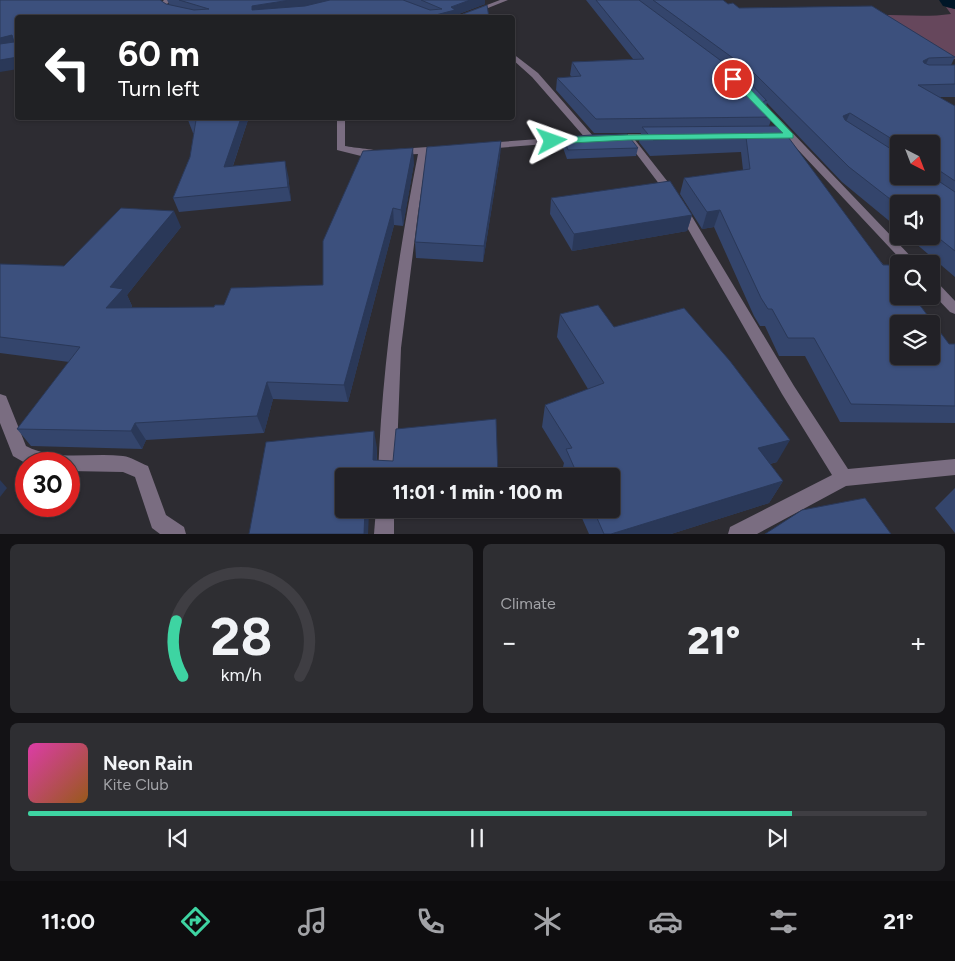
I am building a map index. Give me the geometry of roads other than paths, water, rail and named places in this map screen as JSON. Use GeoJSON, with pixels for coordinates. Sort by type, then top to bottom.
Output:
{"type":"FeatureCollection","features":[{"type":"Feature","properties":{"kind":"street"},"geometry":{"type":"LineString","coordinates":[[168,0],[162,5],[168,10],[192,15]]}},
{"type":"Feature","properties":{"kind":"street"},"geometry":{"type":"LineString","coordinates":[[464,15],[504,0]]}},
{"type":"Feature","properties":{"kind":"street"},"geometry":{"type":"LineString","coordinates":[[515,58],[535,75],[590,138]]}},
{"type":"Feature","properties":{"kind":"street"},"geometry":{"type":"LineString","coordinates":[[753,96],[903,255]]}},
{"type":"Feature","properties":{"kind":"street"},"geometry":{"type":"LineString","coordinates":[[341,120],[340,148],[344,151],[361,153],[452,149]]}},
{"type":"Feature","properties":{"kind":"street"},"geometry":{"type":"LineString","coordinates":[[762,136],[790,136]]}},
{"type":"Feature","properties":{"kind":"street"},"geometry":{"type":"LineString","coordinates":[[628,137],[677,200],[788,390],[844,478]]}},
{"type":"Feature","properties":{"kind":"street"},"geometry":{"type":"LineString","coordinates":[[472,147],[590,138],[666,137]]}},
{"type":"Feature","properties":{"kind":"street"},"geometry":{"type":"LineString","coordinates":[[387,468],[394,348],[412,213],[423,151]]}},
{"type":"Feature","properties":{"kind":"street"},"geometry":{"type":"LineString","coordinates":[[940,293],[955,309]]}},
{"type":"Feature","properties":{"kind":"street"},"geometry":{"type":"LineString","coordinates":[[2,414],[19,450],[32,458],[54,463],[124,464],[142,472],[160,521],[177,534]]}},
{"type":"Feature","properties":{"kind":"street"},"geometry":{"type":"LineString","coordinates":[[737,534],[844,478],[955,467]]}},
{"type":"Feature","properties":{"kind":"street"},"geometry":{"type":"LineString","coordinates":[[384,534],[385,518]]}}]}
